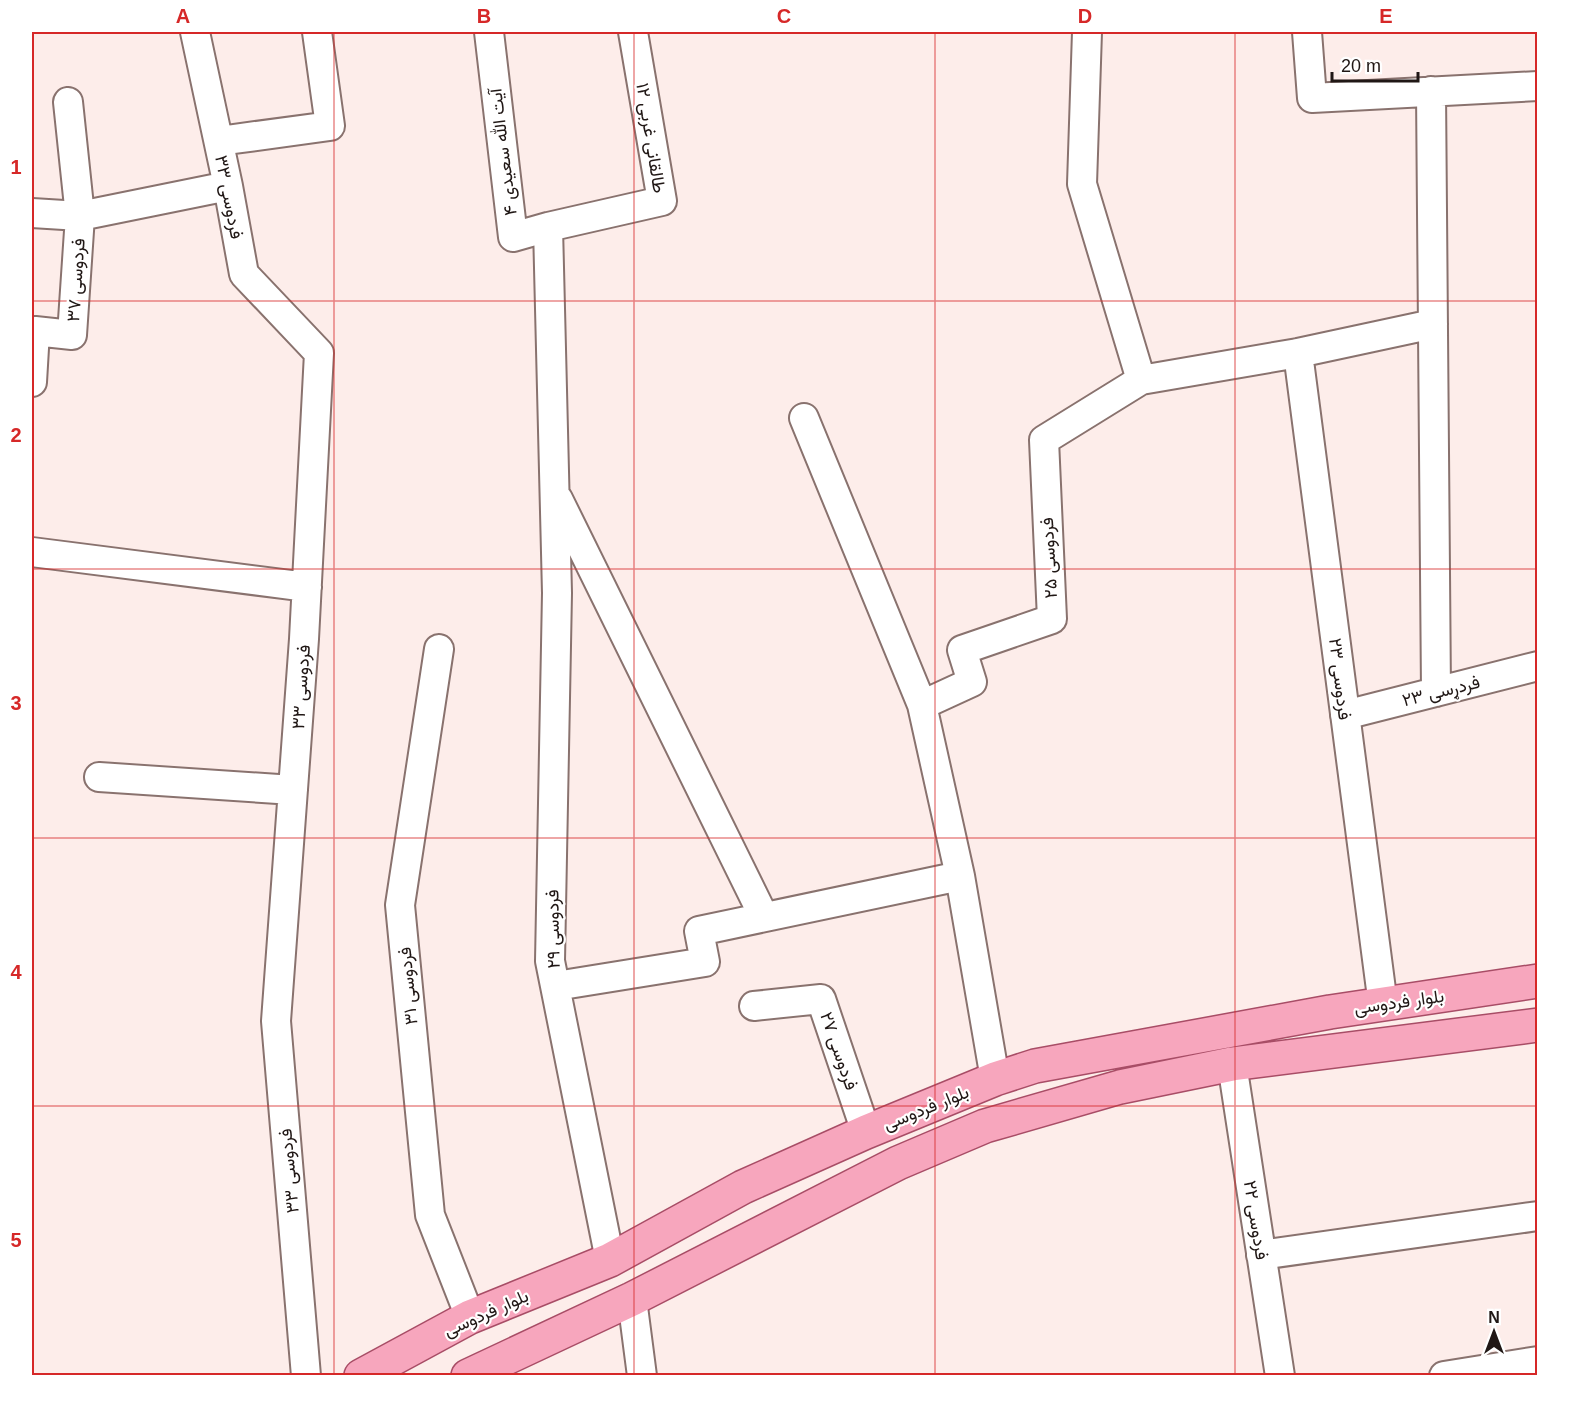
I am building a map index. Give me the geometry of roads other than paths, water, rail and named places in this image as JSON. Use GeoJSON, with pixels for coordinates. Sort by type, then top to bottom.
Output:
{"type":"FeatureCollection","features":[{"type":"Feature","properties":{"kind":"main road","name":"بلوار فردوسی"},"geometry":{"type":"LineString","coordinates":[[361,1376],[470,1317],[610,1260],[742,1187],[866,1132],[996,1079],[1035,1066],[1330,1012],[1538,981]]}},
{"type":"Feature","properties":{"kind":"main road"},"geometry":{"type":"LineString","coordinates":[[468,1376],[632,1299],[898,1163],[985,1126],[1120,1087],[1232,1064],[1538,1026]]}},
{"type":"Feature","properties":{"kind":"street","name":"فردوسی ۳۳"},"geometry":{"type":"LineString","coordinates":[[195,32],[219,141],[244,274],[319,352],[307,587],[276,1021],[306,1376]]}},
{"type":"Feature","properties":{"kind":"street"},"geometry":{"type":"LineString","coordinates":[[219,141],[330,126],[317,32]]}},
{"type":"Feature","properties":{"kind":"street","name":"آیت الله سعیدی ۴"},"geometry":{"type":"LineString","coordinates":[[489,32],[513,237],[548,227]]}},
{"type":"Feature","properties":{"kind":"street","name":"طالقانی غربی ۱۲"},"geometry":{"type":"LineString","coordinates":[[548,227],[662,201],[633,32]]}},
{"type":"Feature","properties":{"kind":"street"},"geometry":{"type":"LineString","coordinates":[[1087,32],[1082,184],[1142,380],[1298,352],[1433,324]]}},
{"type":"Feature","properties":{"kind":"street"},"geometry":{"type":"LineString","coordinates":[[1307,32],[1312,98],[1538,86]]}},
{"type":"Feature","properties":{"kind":"street"},"geometry":{"type":"LineString","coordinates":[[1431,91],[1436,692]]}},
{"type":"Feature","properties":{"kind":"street"},"geometry":{"type":"LineString","coordinates":[[32,213],[80,216],[68,102]]}},
{"type":"Feature","properties":{"kind":"street","name":"فردوسی ۳۷"},"geometry":{"type":"LineString","coordinates":[[32,382],[35,331],[72,335],[80,216],[228,186]]}},
{"type":"Feature","properties":{"kind":"street","name":"فردوسی ۲۹"},"geometry":{"type":"LineString","coordinates":[[548,227],[557,593],[550,961],[610,1260]]}},
{"type":"Feature","properties":{"kind":"street","name":"فردوسی ۲۳"},"geometry":{"type":"LineString","coordinates":[[1298,352],[1383,1005]]}},
{"type":"Feature","properties":{"kind":"street","name":"فردوسی ۲۵"},"geometry":{"type":"LineString","coordinates":[[922,705],[972,682],[962,650],[1052,619],[1044,440],[1142,380]]}},
{"type":"Feature","properties":{"kind":"street"},"geometry":{"type":"LineString","coordinates":[[804,418],[922,705],[960,876],[996,1079]]}},
{"type":"Feature","properties":{"kind":"street"},"geometry":{"type":"LineString","coordinates":[[554,492],[764,917]]}},
{"type":"Feature","properties":{"kind":"street"},"geometry":{"type":"LineString","coordinates":[[32,552],[307,587]]}},
{"type":"Feature","properties":{"kind":"street","name":"فردوسی ۳۱"},"geometry":{"type":"LineString","coordinates":[[439,649],[400,905],[430,1215],[470,1317]]}},
{"type":"Feature","properties":{"kind":"street","name":"فردړسی ۲۳"},"geometry":{"type":"LineString","coordinates":[[1345,715],[1538,666]]}},
{"type":"Feature","properties":{"kind":"street"},"geometry":{"type":"LineString","coordinates":[[99,777],[293,790]]}},
{"type":"Feature","properties":{"kind":"street"},"geometry":{"type":"LineString","coordinates":[[556,986],[705,962],[699,931],[960,876]]}},
{"type":"Feature","properties":{"kind":"street","name":"فردوسی ۲۷"},"geometry":{"type":"LineString","coordinates":[[754,1006],[821,999],[866,1132]]}},
{"type":"Feature","properties":{"kind":"street","name":"فردوسی ۲۲"},"geometry":{"type":"LineString","coordinates":[[1232,1064],[1280,1376]]}},
{"type":"Feature","properties":{"kind":"street"},"geometry":{"type":"LineString","coordinates":[[1262,1255],[1538,1216]]}},
{"type":"Feature","properties":{"kind":"street"},"geometry":{"type":"LineString","coordinates":[[632,1299],[642,1376]]}},
{"type":"Feature","properties":{"kind":"street"},"geometry":{"type":"LineString","coordinates":[[1444,1376],[1538,1362]]}}]}
